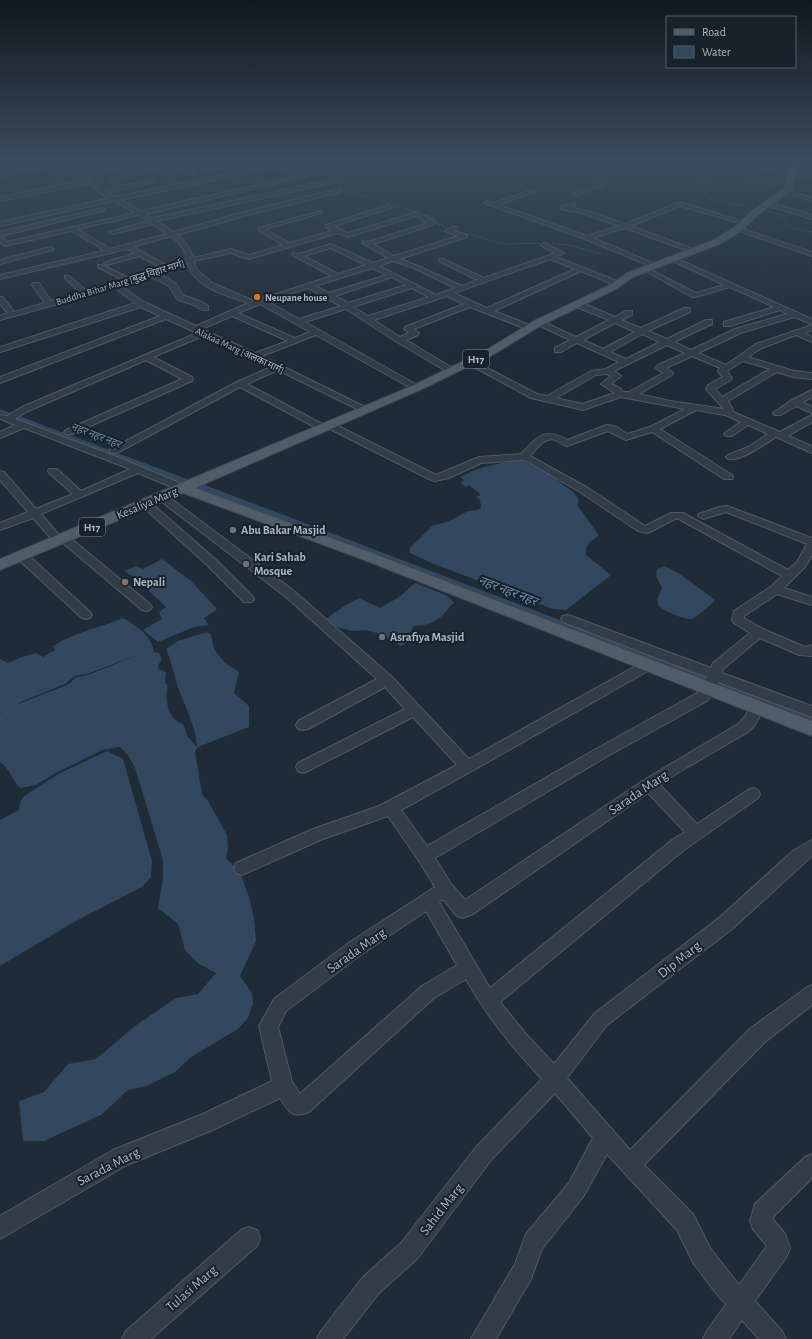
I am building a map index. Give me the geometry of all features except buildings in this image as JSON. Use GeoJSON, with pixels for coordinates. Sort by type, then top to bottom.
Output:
{"type":"FeatureCollection","features":[{"type":"Feature","properties":{"kind":"main road","name":"H17"},"geometry":{"type":"LineString","coordinates":[[183,488],[416,388],[492,351],[534,325],[578,304],[630,275],[671,258],[718,242],[746,221]]}},
{"type":"Feature","properties":{"kind":"main road","name":"Kesaliya Marg"},"geometry":{"type":"LineString","coordinates":[[0,565],[183,488]]}},
{"type":"Feature","properties":{"kind":"main road"},"geometry":{"type":"LineString","coordinates":[[183,488],[364,555],[648,665],[711,682],[757,707],[812,729]]}},
{"type":"Feature","properties":{"kind":"street"},"geometry":{"type":"LineString","coordinates":[[0,224],[12,221]]}},
{"type":"Feature","properties":{"kind":"street"},"geometry":{"type":"LineString","coordinates":[[61,221],[0,236],[5,244],[101,221]]}},
{"type":"Feature","properties":{"kind":"street"},"geometry":{"type":"LineString","coordinates":[[112,232],[150,221]]}},
{"type":"Feature","properties":{"kind":"street"},"geometry":{"type":"LineString","coordinates":[[153,221],[184,243],[188,250],[190,261],[195,273],[213,288],[258,302],[317,332],[416,388]]}},
{"type":"Feature","properties":{"kind":"street"},"geometry":{"type":"LineString","coordinates":[[0,277],[46,268],[219,221]]}},
{"type":"Feature","properties":{"kind":"street"},"geometry":{"type":"LineString","coordinates":[[287,221],[260,229],[298,256],[339,277]]}},
{"type":"Feature","properties":{"kind":"street"},"geometry":{"type":"LineString","coordinates":[[342,221],[328,226],[348,234],[394,259],[411,264],[460,288]]}},
{"type":"Feature","properties":{"kind":"street"},"geometry":{"type":"LineString","coordinates":[[348,234],[391,221]]}},
{"type":"Feature","properties":{"kind":"street"},"geometry":{"type":"LineString","coordinates":[[368,244],[433,223],[431,221]]}},
{"type":"Feature","properties":{"kind":"street"},"geometry":{"type":"LineString","coordinates":[[540,221],[586,238],[649,267],[695,295],[731,285]]}},
{"type":"Feature","properties":{"kind":"street"},"geometry":{"type":"LineString","coordinates":[[613,221],[694,251]]}},
{"type":"Feature","properties":{"kind":"street"},"geometry":{"type":"LineString","coordinates":[[586,238],[637,221]]}},
{"type":"Feature","properties":{"kind":"street"},"geometry":{"type":"LineString","coordinates":[[728,221],[812,254]]}},
{"type":"Feature","properties":{"kind":"street"},"geometry":{"type":"LineString","coordinates":[[72,228],[102,246],[101,247],[107,251]]}},
{"type":"Feature","properties":{"kind":"street"},"geometry":{"type":"LineString","coordinates":[[8,416],[146,357],[200,331],[232,313],[258,302],[375,266],[465,236],[448,231],[455,228]]}},
{"type":"Feature","properties":{"kind":"street","name":"Buddha Bihar Marg [बुद्ध विहार मार्ग]"},"geometry":{"type":"LineString","coordinates":[[0,318],[116,285],[165,266],[230,251],[246,257],[338,231]]}},
{"type":"Feature","properties":{"kind":"street"},"geometry":{"type":"LineString","coordinates":[[787,245],[812,249]]}},
{"type":"Feature","properties":{"kind":"street"},"geometry":{"type":"LineString","coordinates":[[127,246],[165,266]]}},
{"type":"Feature","properties":{"kind":"street"},"geometry":{"type":"LineString","coordinates":[[298,256],[331,246],[394,275],[435,297]]}},
{"type":"Feature","properties":{"kind":"street"},"geometry":{"type":"LineString","coordinates":[[368,319],[484,281],[561,253],[544,246]]}},
{"type":"Feature","properties":{"kind":"street"},"geometry":{"type":"LineString","coordinates":[[0,262],[51,249]]}},
{"type":"Feature","properties":{"kind":"street"},"geometry":{"type":"LineString","coordinates":[[128,280],[103,265],[140,254]]}},
{"type":"Feature","properties":{"kind":"street"},"geometry":{"type":"LineString","coordinates":[[550,257],[618,283]]}},
{"type":"Feature","properties":{"kind":"street"},"geometry":{"type":"LineString","coordinates":[[671,258],[812,322]]}},
{"type":"Feature","properties":{"kind":"street"},"geometry":{"type":"LineString","coordinates":[[441,260],[484,281]]}},
{"type":"Feature","properties":{"kind":"street"},"geometry":{"type":"LineString","coordinates":[[486,311],[581,269]]}},
{"type":"Feature","properties":{"kind":"street"},"geometry":{"type":"LineString","coordinates":[[146,273],[165,280],[173,286],[180,297],[199,304],[205,308]]}},
{"type":"Feature","properties":{"kind":"street"},"geometry":{"type":"LineString","coordinates":[[328,296],[394,275]]}},
{"type":"Feature","properties":{"kind":"street"},"geometry":{"type":"LineString","coordinates":[[67,277],[85,293]]}},
{"type":"Feature","properties":{"kind":"street"},"geometry":{"type":"LineString","coordinates":[[36,285],[49,304]]}},
{"type":"Feature","properties":{"kind":"street","name":"Alakaa Marg [अलका मार्ग]"},"geometry":{"type":"LineString","coordinates":[[116,285],[141,304],[278,367],[366,410]]}},
{"type":"Feature","properties":{"kind":"street"},"geometry":{"type":"LineString","coordinates":[[298,322],[413,285]]}},
{"type":"Feature","properties":{"kind":"street"},"geometry":{"type":"LineString","coordinates":[[310,286],[347,306],[451,371]]}},
{"type":"Feature","properties":{"kind":"street"},"geometry":{"type":"LineString","coordinates":[[448,292],[486,311],[534,325],[577,340],[625,362]]}},
{"type":"Feature","properties":{"kind":"street"},"geometry":{"type":"LineString","coordinates":[[0,299],[12,314]]}},
{"type":"Feature","properties":{"kind":"street"},"geometry":{"type":"LineString","coordinates":[[0,350],[141,304]]}},
{"type":"Feature","properties":{"kind":"street"},"geometry":{"type":"LineString","coordinates":[[400,340],[415,333],[408,329],[470,304]]}},
{"type":"Feature","properties":{"kind":"street"},"geometry":{"type":"LineString","coordinates":[[578,304],[728,368]]}},
{"type":"Feature","properties":{"kind":"street"},"geometry":{"type":"LineString","coordinates":[[727,324],[780,308]]}},
{"type":"Feature","properties":{"kind":"street"},"geometry":{"type":"LineString","coordinates":[[604,352],[642,331],[687,310]]}},
{"type":"Feature","properties":{"kind":"street"},"geometry":{"type":"LineString","coordinates":[[232,313],[294,340]]}},
{"type":"Feature","properties":{"kind":"street"},"geometry":{"type":"LineString","coordinates":[[558,350],[629,313]]}},
{"type":"Feature","properties":{"kind":"street"},"geometry":{"type":"LineString","coordinates":[[632,395],[669,373],[660,368],[661,367],[738,331],[794,314]]}},
{"type":"Feature","properties":{"kind":"street"},"geometry":{"type":"LineString","coordinates":[[0,372],[4,379],[166,316]]}},
{"type":"Feature","properties":{"kind":"street"},"geometry":{"type":"LineString","coordinates":[[549,399],[594,373],[608,371],[709,322]]}},
{"type":"Feature","properties":{"kind":"street"},"geometry":{"type":"LineString","coordinates":[[728,413],[728,407],[712,393],[710,389],[728,378],[727,375],[722,372],[759,346],[812,327]]}},
{"type":"Feature","properties":{"kind":"street"},"geometry":{"type":"LineString","coordinates":[[254,356],[317,332]]}},
{"type":"Feature","properties":{"kind":"street"},"geometry":{"type":"LineString","coordinates":[[796,332],[812,340]]}},
{"type":"Feature","properties":{"kind":"street"},"geometry":{"type":"LineString","coordinates":[[70,432],[190,379],[146,357]]}},
{"type":"Feature","properties":{"kind":"street"},"geometry":{"type":"LineString","coordinates":[[743,358],[793,374],[812,376]]}},
{"type":"Feature","properties":{"kind":"street"},"geometry":{"type":"LineString","coordinates":[[469,362],[534,396],[583,407],[620,394],[632,395],[670,404],[728,413],[812,450]]}},
{"type":"Feature","properties":{"kind":"street"},"geometry":{"type":"LineString","coordinates":[[114,451],[240,384],[278,367]]}},
{"type":"Feature","properties":{"kind":"street"},"geometry":{"type":"LineString","coordinates":[[722,401],[776,369]]}},
{"type":"Feature","properties":{"kind":"street"},"geometry":{"type":"LineString","coordinates":[[608,371],[618,376],[605,384],[617,390],[620,394]]}},
{"type":"Feature","properties":{"kind":"street"},"geometry":{"type":"LineString","coordinates":[[240,384],[326,427],[435,478],[444,476],[479,460],[524,457],[542,465],[584,490],[642,529],[646,530],[675,515],[679,515],[789,575]]}},
{"type":"Feature","properties":{"kind":"street"},"geometry":{"type":"LineString","coordinates":[[778,413],[794,402],[812,393]]}},
{"type":"Feature","properties":{"kind":"street"},"geometry":{"type":"LineString","coordinates":[[794,402],[812,410]]}},
{"type":"Feature","properties":{"kind":"street"},"geometry":{"type":"LineString","coordinates":[[524,457],[537,443],[547,436],[554,436],[567,443],[607,428],[614,429],[626,437],[653,430],[694,407]]}},
{"type":"Feature","properties":{"kind":"street"},"geometry":{"type":"LineString","coordinates":[[8,416],[24,425],[114,459],[183,488]]}},
{"type":"Feature","properties":{"kind":"street"},"geometry":{"type":"LineString","coordinates":[[731,457],[751,449],[812,418]]}},
{"type":"Feature","properties":{"kind":"street"},"geometry":{"type":"LineString","coordinates":[[728,434],[747,422]]}},
{"type":"Feature","properties":{"kind":"street"},"geometry":{"type":"LineString","coordinates":[[0,435],[24,425]]}},
{"type":"Feature","properties":{"kind":"street"},"geometry":{"type":"LineString","coordinates":[[653,430],[728,477]]}},
{"type":"Feature","properties":{"kind":"street"},"geometry":{"type":"LineString","coordinates":[[0,527],[139,470]]}},
{"type":"Feature","properties":{"kind":"street"},"geometry":{"type":"LineString","coordinates":[[53,471],[80,495]]}},
{"type":"Feature","properties":{"kind":"street"},"geometry":{"type":"LineString","coordinates":[[0,474],[61,539],[146,607]]}},
{"type":"Feature","properties":{"kind":"street"},"geometry":{"type":"LineString","coordinates":[[162,497],[290,594],[387,680],[467,767]]}},
{"type":"Feature","properties":{"kind":"street"},"geometry":{"type":"LineString","coordinates":[[146,504],[177,533],[211,561],[248,599]]}},
{"type":"Feature","properties":{"kind":"street"},"geometry":{"type":"LineString","coordinates":[[703,516],[727,509],[812,543],[801,564],[776,589],[738,614],[738,620],[759,632],[804,652],[809,652],[812,650]]}},
{"type":"Feature","properties":{"kind":"street"},"geometry":{"type":"LineString","coordinates":[[22,556],[86,615]]}},
{"type":"Feature","properties":{"kind":"street"},"geometry":{"type":"LineString","coordinates":[[776,589],[812,601]]}},
{"type":"Feature","properties":{"kind":"street"},"geometry":{"type":"LineString","coordinates":[[567,619],[711,682],[812,712]]}},
{"type":"Feature","properties":{"kind":"street"},"geometry":{"type":"LineString","coordinates":[[425,856],[594,757],[702,697],[718,666],[759,632]]}},
{"type":"Feature","properties":{"kind":"street"},"geometry":{"type":"LineString","coordinates":[[242,868],[318,834],[391,808],[648,665]]}},
{"type":"Feature","properties":{"kind":"street"},"geometry":{"type":"LineString","coordinates":[[303,725],[387,680]]}},
{"type":"Feature","properties":{"kind":"street","name":"Sarada Marg"},"geometry":{"type":"LineString","coordinates":[[0,1228],[120,1158],[208,1122],[283,1086],[268,1026],[280,1005],[356,948],[445,889],[463,910],[468,908],[674,768],[743,728],[750,721],[757,707]]}},
{"type":"Feature","properties":{"kind":"street"},"geometry":{"type":"LineString","coordinates":[[303,766],[415,710]]}},
{"type":"Feature","properties":{"kind":"street"},"geometry":{"type":"LineString","coordinates":[[650,784],[696,833]]}},
{"type":"Feature","properties":{"kind":"street"},"geometry":{"type":"LineString","coordinates":[[488,1000],[678,845],[753,794]]}},
{"type":"Feature","properties":{"kind":"street"},"geometry":{"type":"LineString","coordinates":[[391,808],[425,856],[445,889]]}},
{"type":"Feature","properties":{"kind":"street","name":"Dip Marg"},"geometry":{"type":"LineString","coordinates":[[555,1078],[601,1020],[726,923],[800,855],[812,847]]}},
{"type":"Feature","properties":{"kind":"street"},"geometry":{"type":"LineString","coordinates":[[429,900],[488,1000],[518,1040],[555,1078],[630,1165],[685,1222],[702,1256],[727,1289],[741,1302],[774,1339]]}},
{"type":"Feature","properties":{"kind":"street"},"geometry":{"type":"LineString","coordinates":[[283,1086],[296,1105],[302,1106],[428,992],[468,968]]}},
{"type":"Feature","properties":{"kind":"street"},"geometry":{"type":"LineString","coordinates":[[630,1165],[758,1036],[812,994]]}},
{"type":"Feature","properties":{"kind":"street","name":"Sahid Marg"},"geometry":{"type":"LineString","coordinates":[[329,1339],[371,1285],[409,1251],[484,1153],[555,1078]]}},
{"type":"Feature","properties":{"kind":"street"},"geometry":{"type":"LineString","coordinates":[[483,1339],[523,1271],[534,1242],[576,1190],[605,1136]]}},
{"type":"Feature","properties":{"kind":"street"},"geometry":{"type":"LineString","coordinates":[[715,1339],[779,1248],[777,1242],[761,1221],[763,1212],[812,1164]]}},
{"type":"Feature","properties":{"kind":"street","name":"Tulasi Marg"},"geometry":{"type":"LineString","coordinates":[[134,1339],[249,1238]]}},
{"type":"Feature","properties":{"kind":"water"},"geometry":{"type":"Polygon","coordinates":[[[522,460],[546,472],[573,492],[578,498],[578,506],[598,534],[598,536],[587,546],[586,555],[611,575],[566,610],[553,609],[434,564],[410,553],[410,548],[432,526],[449,521],[468,511],[478,510],[481,507],[480,500],[476,497],[481,495],[469,485],[466,487],[460,483],[464,480],[460,477],[483,468],[522,460]]]}},
{"type":"Feature","properties":{"kind":"water"},"geometry":{"type":"Polygon","coordinates":[[[162,559],[192,582],[217,609],[204,618],[209,625],[194,627],[158,642],[143,630],[162,619],[159,612],[166,607],[134,577],[124,571],[136,566],[143,569],[162,559]]]}},
{"type":"Feature","properties":{"kind":"water"},"geometry":{"type":"Polygon","coordinates":[[[665,566],[680,574],[715,600],[700,614],[691,619],[680,617],[661,608],[657,600],[662,588],[656,576],[657,569],[665,566]]]}},
{"type":"Feature","properties":{"kind":"water"},"geometry":{"type":"Polygon","coordinates":[[[415,583],[446,595],[454,602],[442,616],[433,622],[414,626],[409,634],[410,640],[401,646],[380,634],[366,630],[353,631],[336,627],[326,619],[344,606],[359,598],[380,608],[399,597],[415,583]]]}},
{"type":"Feature","properties":{"kind":"water"},"geometry":{"type":"Polygon","coordinates":[[[123,618],[133,624],[147,636],[153,646],[154,652],[159,653],[162,660],[158,665],[159,669],[166,672],[165,682],[168,686],[168,708],[174,718],[183,724],[188,737],[197,747],[193,725],[177,685],[166,649],[178,641],[207,632],[211,635],[214,649],[225,663],[239,672],[234,693],[249,706],[249,727],[198,747],[195,751],[202,794],[208,801],[227,835],[228,848],[226,858],[240,872],[249,897],[254,918],[256,941],[240,976],[252,993],[253,1003],[248,1018],[238,1029],[191,1057],[175,1072],[146,1086],[128,1090],[101,1115],[44,1141],[23,1141],[19,1101],[44,1092],[68,1064],[96,1059],[135,1026],[176,998],[198,994],[216,973],[199,964],[185,950],[178,924],[158,908],[163,878],[163,860],[135,768],[128,755],[120,747],[102,750],[54,774],[36,785],[20,788],[7,768],[0,762],[0,713],[3,711],[0,712],[0,659],[8,663],[36,653],[43,657],[55,650],[53,646],[61,641],[123,618]],[[147,651],[90,673],[75,676],[65,684],[13,706],[69,684],[75,678],[93,673],[147,651]]]}},
{"type":"Feature","properties":{"kind":"water"},"geometry":{"type":"Polygon","coordinates":[[[107,751],[123,759],[152,861],[151,877],[142,887],[74,922],[0,966],[0,820],[19,810],[20,802],[24,796],[60,773],[107,751]]]}},
{"type":"Feature","properties":{"kind":"waterway"},"geometry":{"type":"LineString","coordinates":[[436,221],[441,225]]}},
{"type":"Feature","properties":{"kind":"waterway"},"geometry":{"type":"LineString","coordinates":[[785,221],[789,227],[812,232]]}},
{"type":"Feature","properties":{"kind":"waterway"},"geometry":{"type":"LineString","coordinates":[[441,225],[451,230]]}},
{"type":"Feature","properties":{"kind":"waterway"},"geometry":{"type":"LineString","coordinates":[[460,233],[473,235],[502,244],[548,243],[569,245],[601,254]]}},
{"type":"Feature","properties":{"kind":"waterway","name":"नहर नहर नहर"},"geometry":{"type":"LineString","coordinates":[[0,411],[184,481]]}},
{"type":"Feature","properties":{"kind":"waterway","name":"नहर नहर नहर"},"geometry":{"type":"LineString","coordinates":[[194,484],[812,720]]}},
{"type":"Feature","properties":{"kind":"place","name":"Neupane house"},"geometry":{"type":"Point","coordinates":[257,297]}},
{"type":"Feature","properties":{"kind":"place","name":"Abu Bakar Masjid"},"geometry":{"type":"Point","coordinates":[233,530]}},
{"type":"Feature","properties":{"kind":"place","name":"Kari Sahab Mosque"},"geometry":{"type":"Point","coordinates":[246,564]}},
{"type":"Feature","properties":{"kind":"place","name":"Nepali"},"geometry":{"type":"Point","coordinates":[125,582]}},
{"type":"Feature","properties":{"kind":"place","name":"Asrafiya Masjid"},"geometry":{"type":"Point","coordinates":[382,637]}}]}
